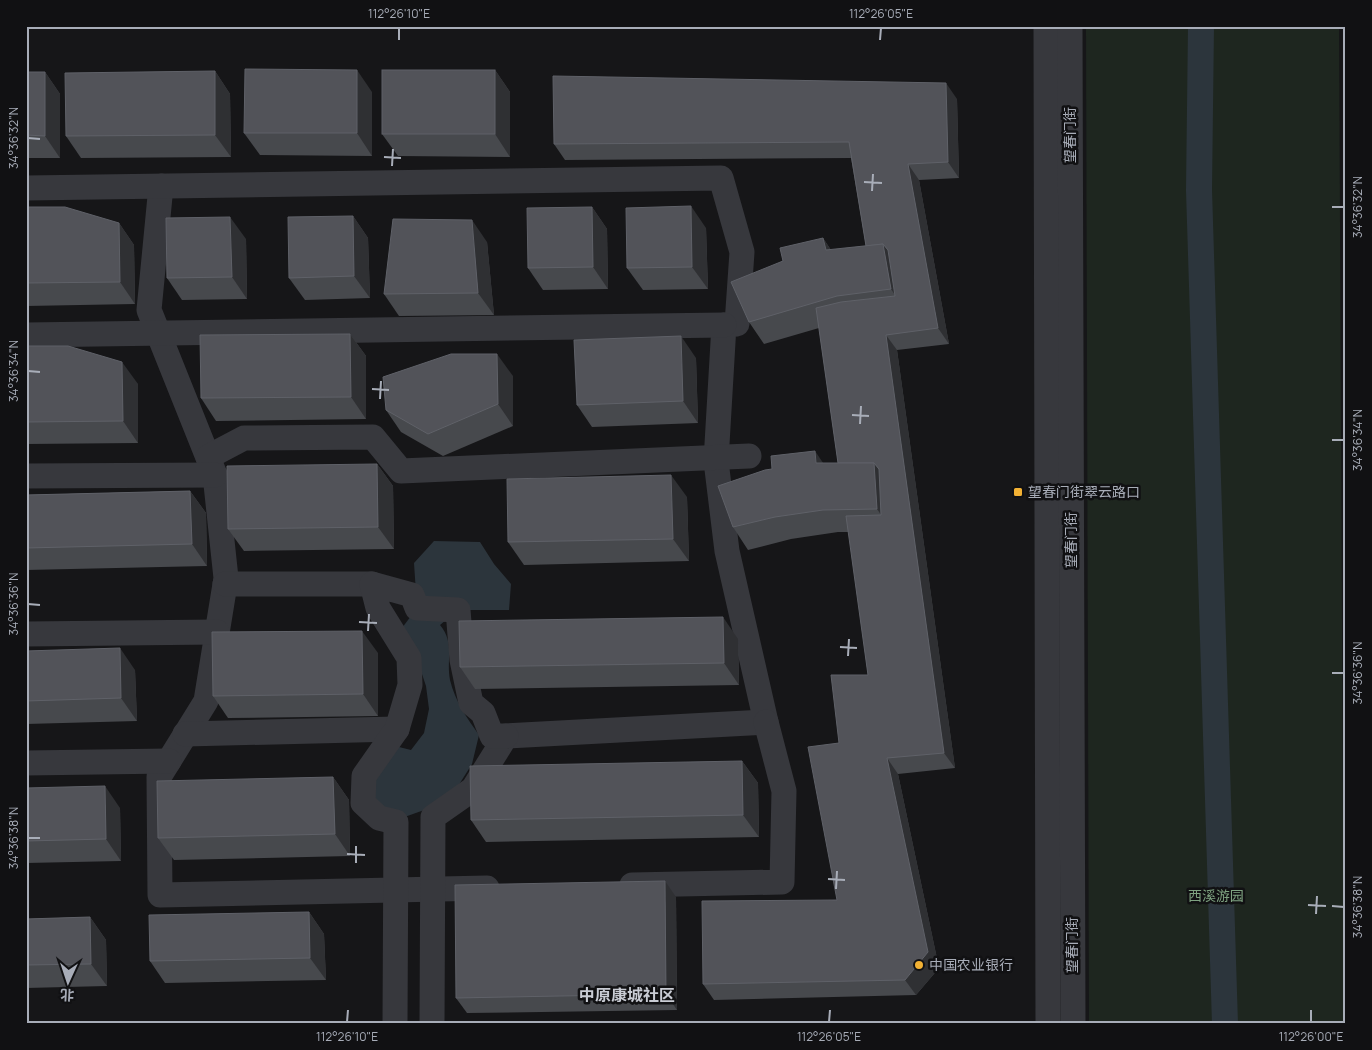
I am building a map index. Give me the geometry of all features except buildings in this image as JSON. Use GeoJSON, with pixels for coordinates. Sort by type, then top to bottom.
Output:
{"type":"FeatureCollection","features":[{"type":"Feature","properties":{"kind":"street","name":"望春门街"},"geometry":{"type":"LineString","coordinates":[[1046,26],[1048,1024]]}},
{"type":"Feature","properties":{"kind":"street","name":"望春门街"},"geometry":{"type":"LineString","coordinates":[[1070,26],[1072,1024]]}},
{"type":"Feature","properties":{"kind":"street"},"geometry":{"type":"LineString","coordinates":[[26,188],[721,178],[742,252],[737,324],[26,335]]}},
{"type":"Feature","properties":{"kind":"street"},"geometry":{"type":"LineString","coordinates":[[161,186],[149,310],[212,466],[225,584],[206,702],[159,777],[160,895],[512,888]]}},
{"type":"Feature","properties":{"kind":"street"},"geometry":{"type":"LineString","coordinates":[[612,886],[782,882],[784,791],[766,722],[727,551],[716,456],[724,325]]}},
{"type":"Feature","properties":{"kind":"street"},"geometry":{"type":"LineString","coordinates":[[26,476],[212,466],[244,438],[373,437],[401,471],[750,456]]}},
{"type":"Feature","properties":{"kind":"street"},"geometry":{"type":"LineString","coordinates":[[225,584],[372,584],[412,595],[417,608],[458,610],[462,660],[471,703],[484,713],[492,736],[766,722]]}},
{"type":"Feature","properties":{"kind":"street"},"geometry":{"type":"LineString","coordinates":[[372,584],[378,608],[409,658],[410,685],[397,729],[364,776],[363,803],[380,818],[396,822],[395,1024]]}},
{"type":"Feature","properties":{"kind":"street"},"geometry":{"type":"LineString","coordinates":[[26,634],[217,632]]}},
{"type":"Feature","properties":{"kind":"street"},"geometry":{"type":"LineString","coordinates":[[186,734],[397,729]]}},
{"type":"Feature","properties":{"kind":"street"},"geometry":{"type":"LineString","coordinates":[[432,1024],[433,817],[472,789],[506,736]]}},
{"type":"Feature","properties":{"kind":"street"},"geometry":{"type":"LineString","coordinates":[[26,763],[169,761]]}},
{"type":"Feature","properties":{"kind":"green space","name":"西溪游园"},"geometry":{"type":"Polygon","coordinates":[[[1086,26],[1339,26],[1344,1024],[1089,1024],[1086,26]]]}},
{"type":"Feature","properties":{"kind":"shaded area"},"geometry":{"type":"Polygon","coordinates":[[[434,541],[480,542],[494,564],[511,584],[509,610],[458,610],[440,625],[445,632],[449,645],[449,672],[452,688],[462,709],[479,735],[472,764],[453,794],[427,809],[399,819],[382,813],[369,786],[383,759],[399,747],[411,750],[424,733],[429,709],[426,686],[418,662],[396,636],[417,608],[414,563],[434,541]]]}},
{"type":"Feature","properties":{"kind":"waterway"},"geometry":{"type":"LineString","coordinates":[[1201,26],[1199,190],[1225,1024]]}},
{"type":"Feature","properties":{"kind":"place","name":"望春门街翠云路口"},"geometry":{"type":"Point","coordinates":[1018,492]}},
{"type":"Feature","properties":{"kind":"place","name":"中国农业银行"},"geometry":{"type":"Point","coordinates":[919,965]}},
{"type":"Feature","properties":{"kind":"district","name":"中原康城社区"},"geometry":{"type":"Point","coordinates":[627,995]}}]}
